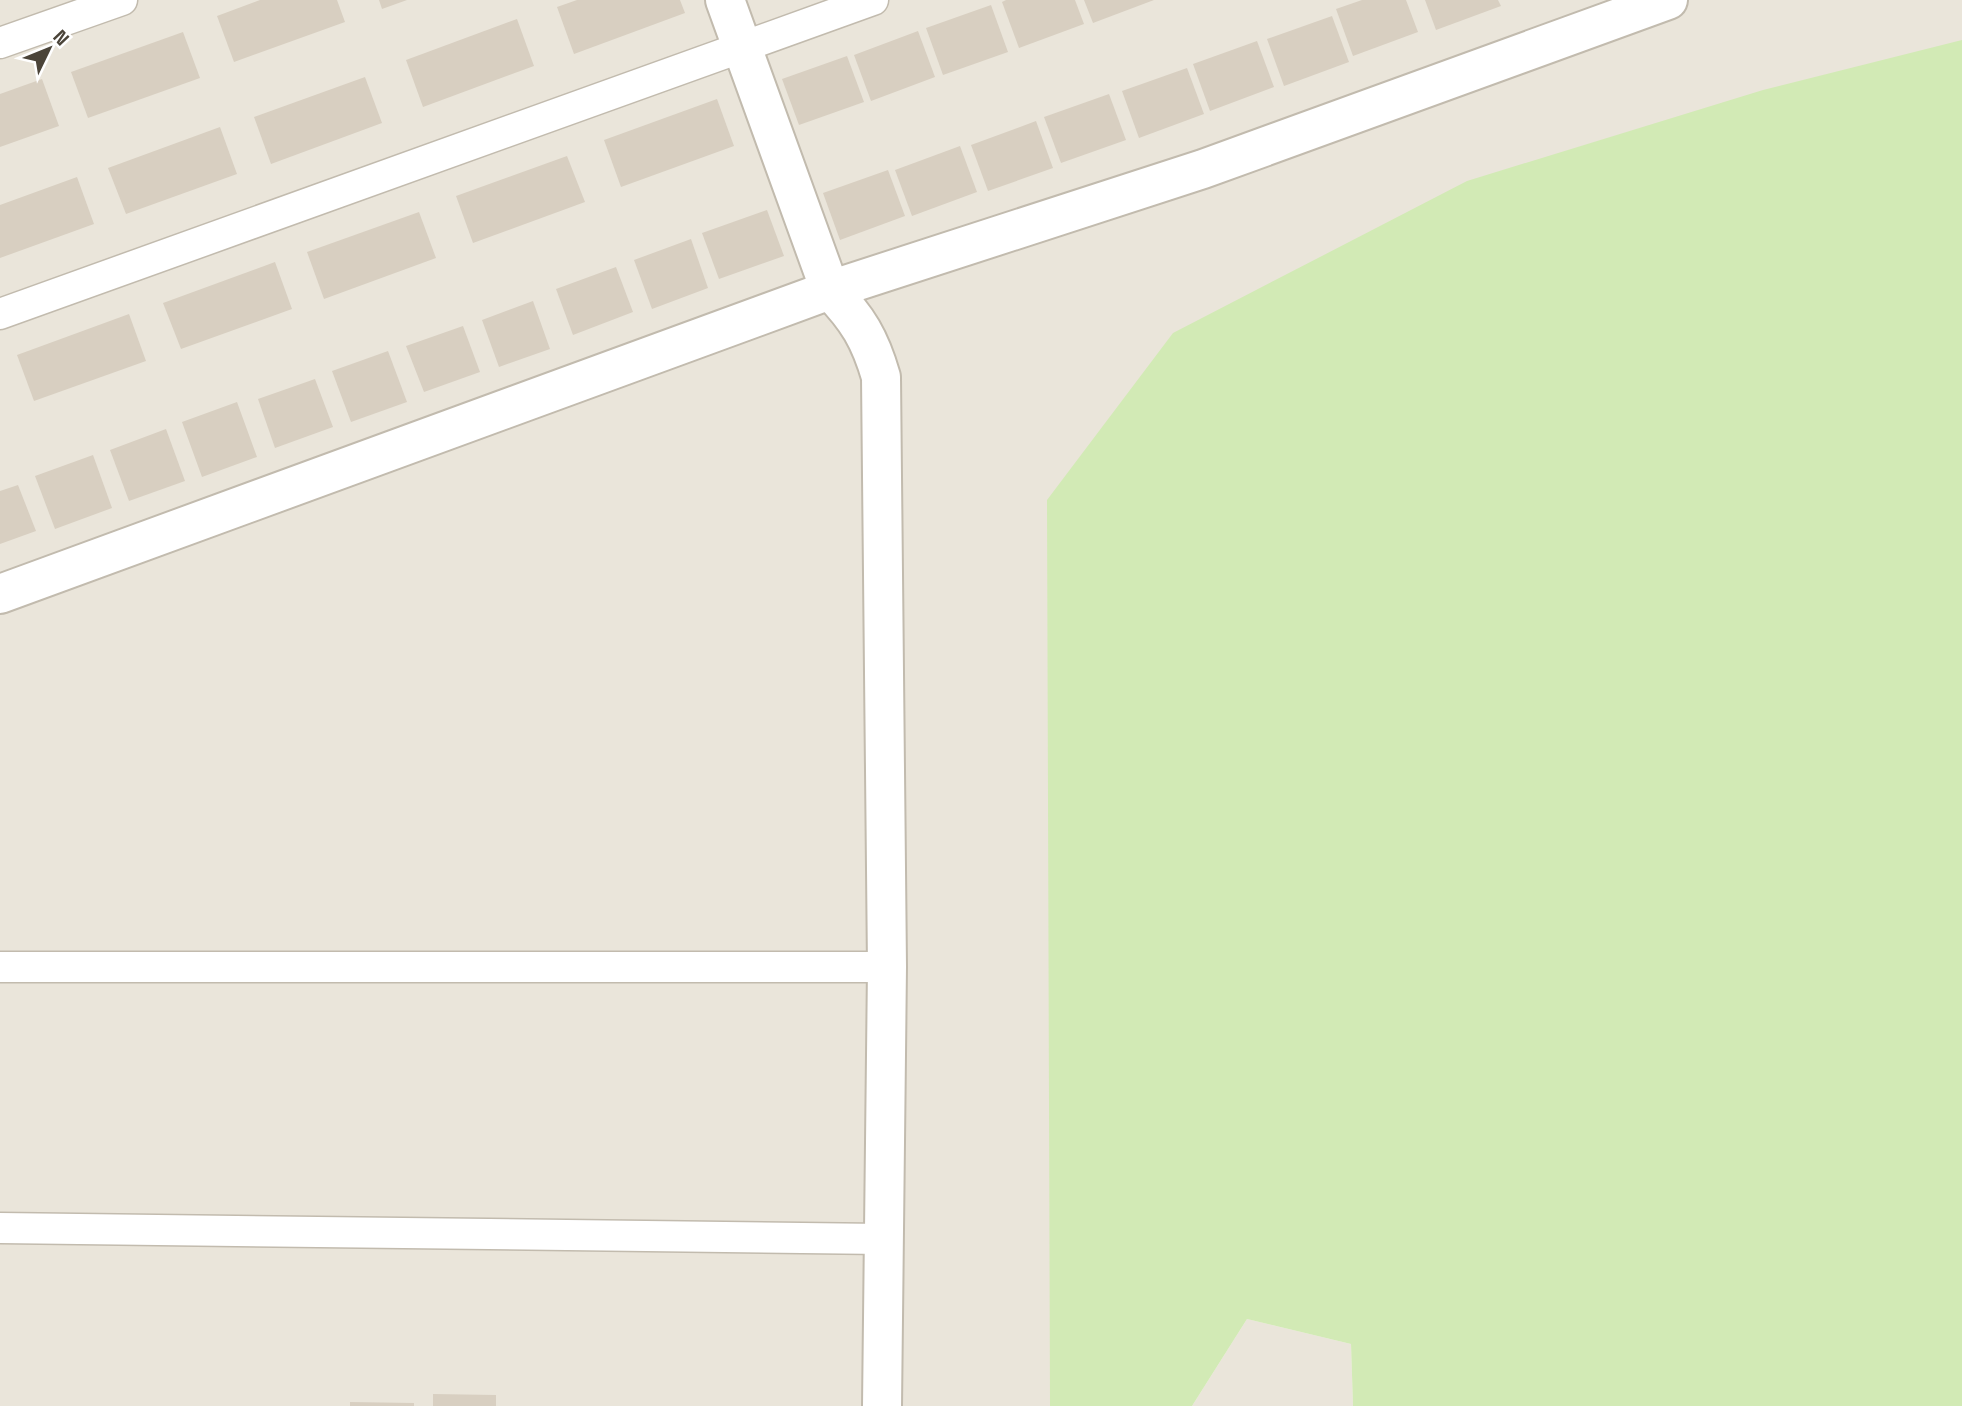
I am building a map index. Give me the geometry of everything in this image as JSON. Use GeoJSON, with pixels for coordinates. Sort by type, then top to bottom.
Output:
{"type":"FeatureCollection","features":[{"type":"Feature","properties":{"kind":"street"},"geometry":{"type":"LineString","coordinates":[[0,43],[122,0]]}},
{"type":"Feature","properties":{"kind":"street"},"geometry":{"type":"LineString","coordinates":[[725,0],[830,290],[857,318],[873,349],[881,377],[887,967],[883,1406]]}},
{"type":"Feature","properties":{"kind":"street"},"geometry":{"type":"LineString","coordinates":[[0,314],[873,0]]}},
{"type":"Feature","properties":{"kind":"street"},"geometry":{"type":"LineString","coordinates":[[0,594],[830,290],[1203,169],[1668,0]]}},
{"type":"Feature","properties":{"kind":"street"},"geometry":{"type":"LineString","coordinates":[[0,967],[887,967]]}},
{"type":"Feature","properties":{"kind":"street"},"geometry":{"type":"LineString","coordinates":[[0,1228],[883,1239]]}},
{"type":"Feature","properties":{"kind":"shaded area"},"geometry":{"type":"Polygon","coordinates":[[[0,0],[1962,0],[1962,109],[1054,1406],[0,1406],[0,0]]]}},
{"type":"Feature","properties":{"kind":"shaded area"},"geometry":{"type":"Polygon","coordinates":[[[1247,1319],[1351,1344],[1353,1406],[1192,1406],[1247,1319]]]}},
{"type":"Feature","properties":{"kind":"green space"},"geometry":{"type":"Polygon","coordinates":[[[1962,40],[1962,1406],[1353,1406],[1351,1344],[1247,1319],[1192,1406],[1050,1406],[1047,500],[1173,333],[1467,181],[1763,90],[1962,40]]]}},
{"type":"Feature","properties":{"kind":"building"},"geometry":{"type":"Polygon","coordinates":[[[260,0],[337,0],[345,22],[234,62],[217,16],[260,0]]]}},
{"type":"Feature","properties":{"kind":"building"},"geometry":{"type":"Polygon","coordinates":[[[379,0],[407,0],[382,9],[379,0]]]}},
{"type":"Feature","properties":{"kind":"building"},"geometry":{"type":"Polygon","coordinates":[[[577,0],[680,0],[685,13],[574,54],[557,7],[577,0]]]}},
{"type":"Feature","properties":{"kind":"building"},"geometry":{"type":"Polygon","coordinates":[[[1075,0],[1084,24],[1019,48],[1002,2],[1075,0]]]}},
{"type":"Feature","properties":{"kind":"building"},"geometry":{"type":"Polygon","coordinates":[[[1084,0],[1154,0],[1093,23],[1084,0]]]}},
{"type":"Feature","properties":{"kind":"building"},"geometry":{"type":"Polygon","coordinates":[[[1362,0],[1406,0],[1418,32],[1353,56],[1336,9],[1362,0]]]}},
{"type":"Feature","properties":{"kind":"building"},"geometry":{"type":"Polygon","coordinates":[[[1425,0],[1498,0],[1501,6],[1436,30],[1425,0]]]}},
{"type":"Feature","properties":{"kind":"building"},"geometry":{"type":"Polygon","coordinates":[[[991,5],[1008,52],[943,75],[926,28],[991,5]]]}},
{"type":"Feature","properties":{"kind":"building"},"geometry":{"type":"Polygon","coordinates":[[[1332,16],[1349,62],[1284,86],[1267,39],[1332,16]]]}},
{"type":"Feature","properties":{"kind":"building"},"geometry":{"type":"Polygon","coordinates":[[[517,19],[534,66],[423,107],[406,60],[517,19]]]}},
{"type":"Feature","properties":{"kind":"building"},"geometry":{"type":"Polygon","coordinates":[[[918,31],[935,77],[871,101],[854,55],[918,31]]]}},
{"type":"Feature","properties":{"kind":"building"},"geometry":{"type":"Polygon","coordinates":[[[183,32],[200,78],[88,118],[71,72],[183,32]]]}},
{"type":"Feature","properties":{"kind":"building"},"geometry":{"type":"Polygon","coordinates":[[[1257,41],[1274,87],[1210,111],[1193,64],[1257,41]]]}},
{"type":"Feature","properties":{"kind":"building"},"geometry":{"type":"Polygon","coordinates":[[[847,56],[864,102],[799,125],[782,79],[847,56]]]}},
{"type":"Feature","properties":{"kind":"building"},"geometry":{"type":"Polygon","coordinates":[[[1187,68],[1204,114],[1139,138],[1122,91],[1187,68]]]}},
{"type":"Feature","properties":{"kind":"building"},"geometry":{"type":"Polygon","coordinates":[[[365,77],[382,123],[271,164],[254,117],[365,77]]]}},
{"type":"Feature","properties":{"kind":"building"},"geometry":{"type":"Polygon","coordinates":[[[42,79],[59,126],[0,147],[0,94],[42,79]]]}},
{"type":"Feature","properties":{"kind":"building"},"geometry":{"type":"Polygon","coordinates":[[[1109,94],[1126,140],[1061,163],[1044,117],[1109,94]]]}},
{"type":"Feature","properties":{"kind":"building"},"geometry":{"type":"Polygon","coordinates":[[[717,99],[734,146],[621,187],[604,140],[717,99]]]}},
{"type":"Feature","properties":{"kind":"building"},"geometry":{"type":"Polygon","coordinates":[[[1036,121],[1053,168],[988,191],[971,145],[1036,121]]]}},
{"type":"Feature","properties":{"kind":"building"},"geometry":{"type":"Polygon","coordinates":[[[220,127],[237,174],[126,214],[108,168],[220,127]]]}},
{"type":"Feature","properties":{"kind":"building"},"geometry":{"type":"Polygon","coordinates":[[[960,146],[977,192],[912,216],[895,170],[960,146]]]}},
{"type":"Feature","properties":{"kind":"building"},"geometry":{"type":"Polygon","coordinates":[[[567,156],[585,202],[473,243],[456,196],[567,156]]]}},
{"type":"Feature","properties":{"kind":"building"},"geometry":{"type":"Polygon","coordinates":[[[888,170],[905,216],[840,240],[823,193],[888,170]]]}},
{"type":"Feature","properties":{"kind":"building"},"geometry":{"type":"Polygon","coordinates":[[[77,177],[94,224],[0,258],[0,205],[77,177]]]}},
{"type":"Feature","properties":{"kind":"building"},"geometry":{"type":"Polygon","coordinates":[[[767,210],[784,256],[719,279],[702,233],[767,210]]]}},
{"type":"Feature","properties":{"kind":"building"},"geometry":{"type":"Polygon","coordinates":[[[419,212],[436,258],[324,299],[307,252],[419,212]]]}},
{"type":"Feature","properties":{"kind":"building"},"geometry":{"type":"Polygon","coordinates":[[[691,239],[708,288],[652,309],[634,260],[691,239]]]}},
{"type":"Feature","properties":{"kind":"building"},"geometry":{"type":"Polygon","coordinates":[[[275,262],[292,309],[181,349],[163,303],[275,262]]]}},
{"type":"Feature","properties":{"kind":"building"},"geometry":{"type":"Polygon","coordinates":[[[616,267],[633,312],[573,335],[556,289],[616,267]]]}},
{"type":"Feature","properties":{"kind":"building"},"geometry":{"type":"Polygon","coordinates":[[[533,301],[550,349],[499,367],[482,320],[533,301]]]}},
{"type":"Feature","properties":{"kind":"building"},"geometry":{"type":"Polygon","coordinates":[[[129,314],[146,361],[34,401],[17,355],[129,314]]]}},
{"type":"Feature","properties":{"kind":"building"},"geometry":{"type":"Polygon","coordinates":[[[463,326],[480,372],[424,392],[406,346],[463,326]]]}},
{"type":"Feature","properties":{"kind":"building"},"geometry":{"type":"Polygon","coordinates":[[[388,351],[407,402],[351,422],[332,371],[388,351]]]}},
{"type":"Feature","properties":{"kind":"building"},"geometry":{"type":"Polygon","coordinates":[[[315,379],[333,427],[275,448],[258,399],[315,379]]]}},
{"type":"Feature","properties":{"kind":"building"},"geometry":{"type":"Polygon","coordinates":[[[237,402],[257,457],[202,477],[182,422],[237,402]]]}},
{"type":"Feature","properties":{"kind":"building"},"geometry":{"type":"Polygon","coordinates":[[[166,429],[185,481],[129,501],[110,450],[166,429]]]}},
{"type":"Feature","properties":{"kind":"building"},"geometry":{"type":"Polygon","coordinates":[[[93,455],[112,508],[55,529],[35,476],[93,455]]]}},
{"type":"Feature","properties":{"kind":"building"},"geometry":{"type":"Polygon","coordinates":[[[18,485],[36,531],[0,544],[0,491],[18,485]]]}},
{"type":"Feature","properties":{"kind":"building"},"geometry":{"type":"Polygon","coordinates":[[[433,1394],[496,1395],[496,1406],[433,1406],[433,1394]]]}},
{"type":"Feature","properties":{"kind":"building"},"geometry":{"type":"Polygon","coordinates":[[[350,1402],[414,1403],[414,1406],[350,1406],[350,1402]]]}}]}
